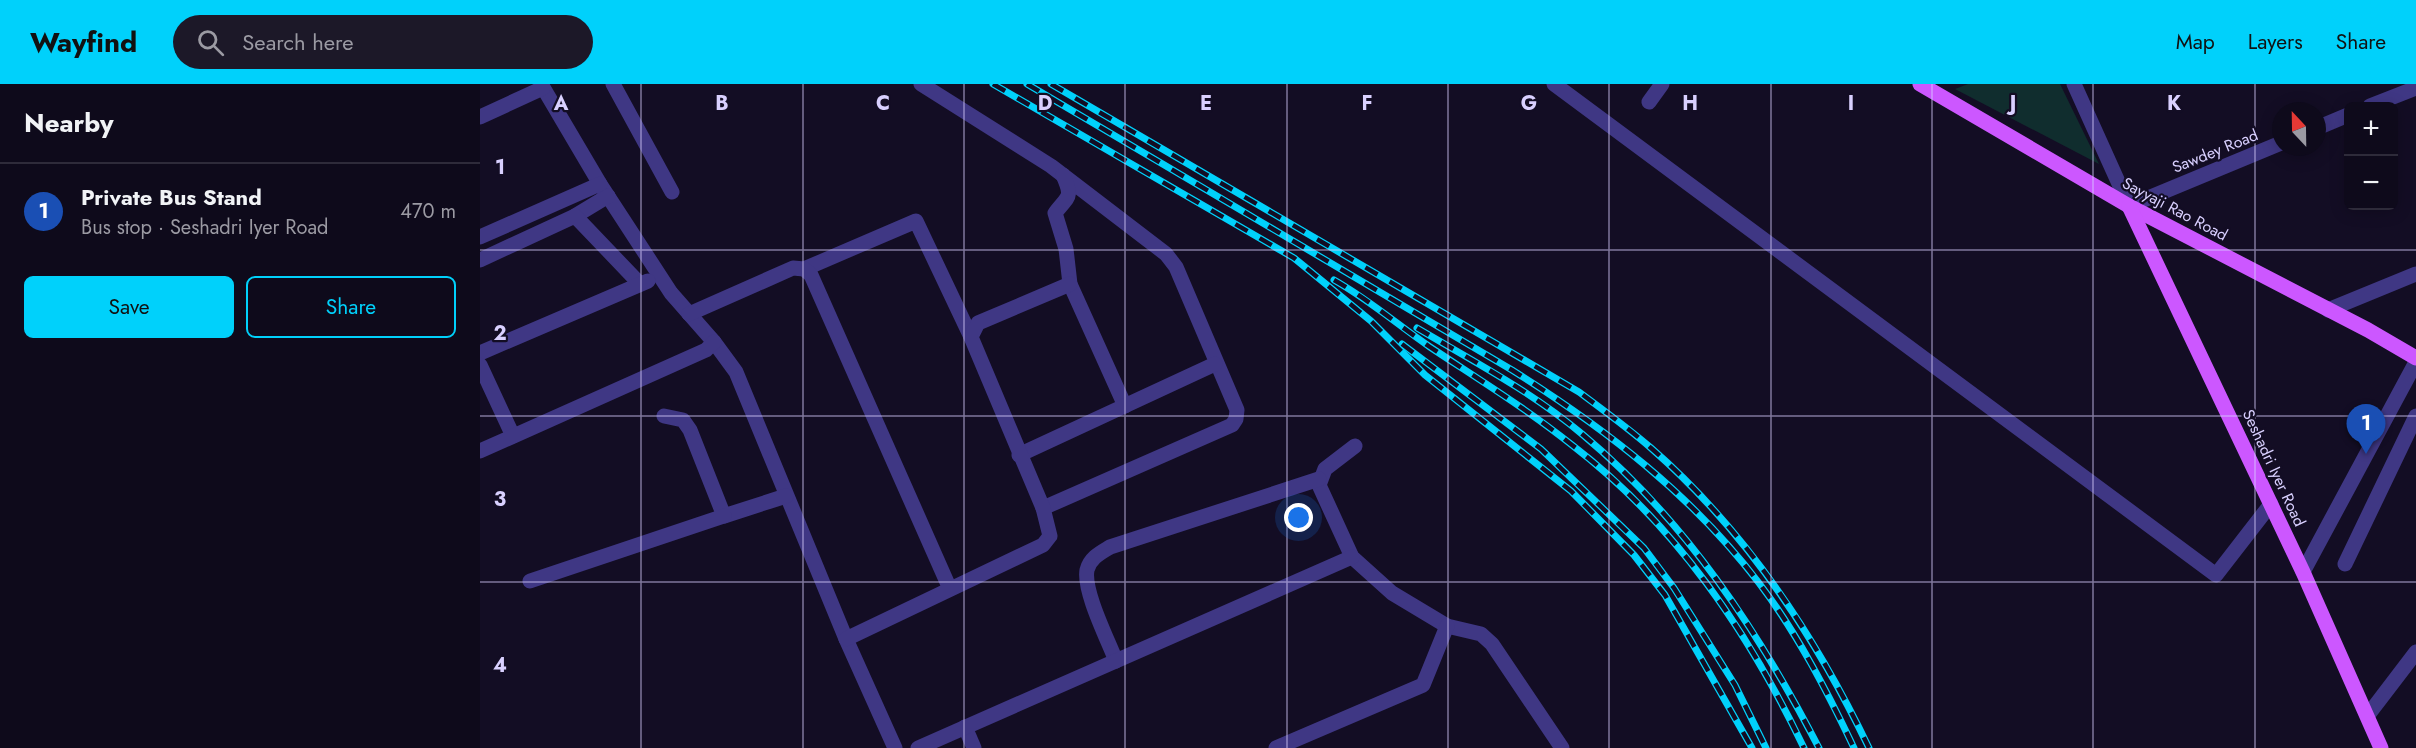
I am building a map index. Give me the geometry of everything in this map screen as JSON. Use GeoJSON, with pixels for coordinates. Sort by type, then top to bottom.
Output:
{"type":"FeatureCollection","features":[{"type":"Feature","properties":{"kind":"main road","name":"Sayyaji Rao Road"},"geometry":{"type":"LineString","coordinates":[[1927,85],[2129,206],[2368,330],[2416,360]]}},
{"type":"Feature","properties":{"kind":"main road","name":"Seshadri Iyer Road"},"geometry":{"type":"LineString","coordinates":[[2129,206],[2303,572],[2381,748]]}},
{"type":"Feature","properties":{"kind":"street"},"geometry":{"type":"LineString","coordinates":[[613,84],[672,192]]}},
{"type":"Feature","properties":{"kind":"street"},"geometry":{"type":"LineString","coordinates":[[921,84],[1063,175],[1166,254],[1176,267],[1215,364],[1237,410],[1236,419],[1232,425],[1043,508]]}},
{"type":"Feature","properties":{"kind":"street"},"geometry":{"type":"LineString","coordinates":[[1554,84],[2216,575],[2271,504]]}},
{"type":"Feature","properties":{"kind":"street"},"geometry":{"type":"LineString","coordinates":[[1649,102],[1662,84]]}},
{"type":"Feature","properties":{"kind":"street"},"geometry":{"type":"LineString","coordinates":[[2074,84],[2129,206]]}},
{"type":"Feature","properties":{"kind":"street"},"geometry":{"type":"LineString","coordinates":[[480,117],[542,86],[604,190],[660,276],[736,372],[846,639],[895,748]]}},
{"type":"Feature","properties":{"kind":"street"},"geometry":{"type":"LineString","coordinates":[[2380,102],[2416,88]]}},
{"type":"Feature","properties":{"kind":"street"},"geometry":{"type":"LineString","coordinates":[[2326,125],[2344,118]]}},
{"type":"Feature","properties":{"kind":"street","name":"Sawdey Road"},"geometry":{"type":"LineString","coordinates":[[2129,206],[2272,147]]}},
{"type":"Feature","properties":{"kind":"street"},"geometry":{"type":"LineString","coordinates":[[1063,175],[1070,191],[1069,200],[1055,213],[1066,249],[1070,284],[1125,406]]}},
{"type":"Feature","properties":{"kind":"street"},"geometry":{"type":"LineString","coordinates":[[480,260],[575,216],[604,190]]}},
{"type":"Feature","properties":{"kind":"street"},"geometry":{"type":"LineString","coordinates":[[480,237],[604,190]]}},
{"type":"Feature","properties":{"kind":"street"},"geometry":{"type":"LineString","coordinates":[[575,216],[640,284]]}},
{"type":"Feature","properties":{"kind":"street"},"geometry":{"type":"LineString","coordinates":[[689,314],[779,273],[794,268],[804,269],[916,221],[971,337],[1043,508],[1050,536],[1043,545],[846,639]]}},
{"type":"Feature","properties":{"kind":"street"},"geometry":{"type":"LineString","coordinates":[[804,269],[811,275],[950,589]]}},
{"type":"Feature","properties":{"kind":"street"},"geometry":{"type":"LineString","coordinates":[[2328,310],[2416,274]]}},
{"type":"Feature","properties":{"kind":"street"},"geometry":{"type":"LineString","coordinates":[[480,353],[660,276]]}},
{"type":"Feature","properties":{"kind":"street"},"geometry":{"type":"LineString","coordinates":[[971,337],[978,323],[1070,284]]}},
{"type":"Feature","properties":{"kind":"street"},"geometry":{"type":"LineString","coordinates":[[480,450],[706,350],[714,342]]}},
{"type":"Feature","properties":{"kind":"street"},"geometry":{"type":"LineString","coordinates":[[2303,572],[2416,360]]}},
{"type":"Feature","properties":{"kind":"street"},"geometry":{"type":"LineString","coordinates":[[1019,455],[1215,364]]}},
{"type":"Feature","properties":{"kind":"street"},"geometry":{"type":"LineString","coordinates":[[480,366],[513,436]]}},
{"type":"Feature","properties":{"kind":"street"},"geometry":{"type":"LineString","coordinates":[[664,416],[683,420],[690,430],[724,516]]}},
{"type":"Feature","properties":{"kind":"street"},"geometry":{"type":"LineString","coordinates":[[2345,564],[2416,416]]}},
{"type":"Feature","properties":{"kind":"street"},"geometry":{"type":"LineString","coordinates":[[1354,446],[1324,469],[1319,479],[1319,485],[1352,557],[1392,594],[1448,626],[1481,634],[1492,644],[1562,748]]}},
{"type":"Feature","properties":{"kind":"street"},"geometry":{"type":"LineString","coordinates":[[1116,661],[1089,588],[1087,570],[1093,558],[1110,547],[1319,479]]}},
{"type":"Feature","properties":{"kind":"street"},"geometry":{"type":"LineString","coordinates":[[530,581],[786,496]]}},
{"type":"Feature","properties":{"kind":"street"},"geometry":{"type":"LineString","coordinates":[[918,748],[1352,557]]}},
{"type":"Feature","properties":{"kind":"street"},"geometry":{"type":"LineString","coordinates":[[1276,748],[1423,685],[1448,626]]}},
{"type":"Feature","properties":{"kind":"street"},"geometry":{"type":"LineString","coordinates":[[2368,715],[2416,652]]}},
{"type":"Feature","properties":{"kind":"street"},"geometry":{"type":"LineString","coordinates":[[965,727],[974,748]]}},
{"type":"Feature","properties":{"kind":"green space"},"geometry":{"type":"Polygon","coordinates":[[[1968,84],[2060,84],[2099,164],[1955,89],[1968,84]]]}},
{"type":"Feature","properties":{"kind":"railway"},"geometry":{"type":"LineString","coordinates":[[993,84],[1294,258],[1371,321],[1425,375],[1571,491],[1634,555],[1665,595],[1752,748]]}},
{"type":"Feature","properties":{"kind":"railway"},"geometry":{"type":"LineString","coordinates":[[1027,84],[1512,370],[1614,440],[1676,492],[1705,520],[1759,583],[1811,663],[1854,748]]}},
{"type":"Feature","properties":{"kind":"railway"},"geometry":{"type":"LineString","coordinates":[[1051,84],[1579,392],[1633,433],[1685,480],[1718,514],[1775,587],[1826,665],[1869,748]]}},
{"type":"Feature","properties":{"kind":"railway"},"geometry":{"type":"LineString","coordinates":[[1334,280],[1359,295],[1430,347],[1555,432],[1610,476],[1676,545],[1706,583],[1759,663],[1804,748]]}},
{"type":"Feature","properties":{"kind":"railway"},"geometry":{"type":"LineString","coordinates":[[1417,328],[1543,404],[1582,434],[1654,503],[1686,540],[1744,619],[1771,661],[1819,748]]}},
{"type":"Feature","properties":{"kind":"railway"},"geometry":{"type":"LineString","coordinates":[[1402,344],[1541,449],[1644,548],[1674,588],[1735,685],[1766,748]]}},
{"type":"Feature","properties":{"kind":"place","name":"Private Bus Stand"},"geometry":{"type":"Point","coordinates":[2366,454]}}]}
